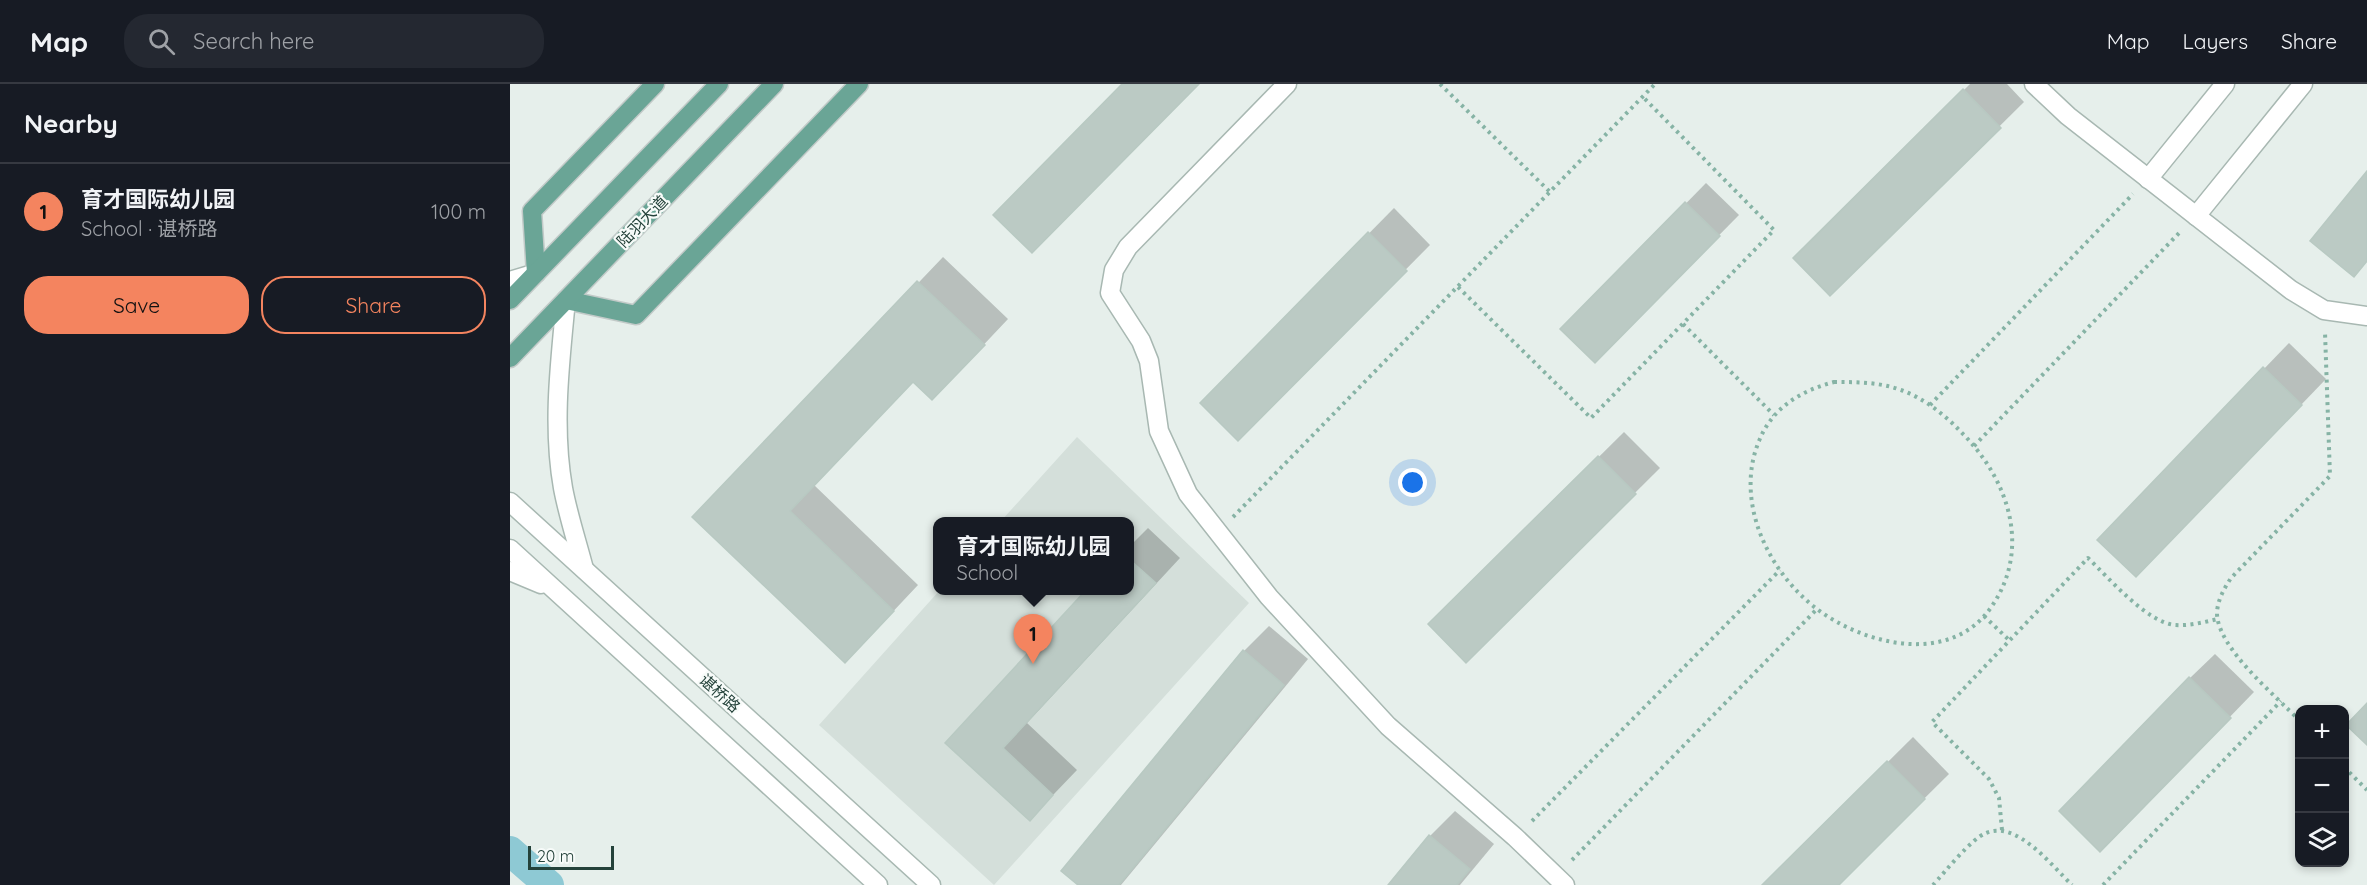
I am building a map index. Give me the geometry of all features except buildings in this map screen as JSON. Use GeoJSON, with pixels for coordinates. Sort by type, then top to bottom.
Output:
{"type":"FeatureCollection","features":[{"type":"Feature","properties":{"kind":"main road"},"geometry":{"type":"LineString","coordinates":[[537,273],[532,211],[655,84]]}},
{"type":"Feature","properties":{"kind":"main road"},"geometry":{"type":"LineString","coordinates":[[510,300],[719,84]]}},
{"type":"Feature","properties":{"kind":"main road","name":"陆羽大道"},"geometry":{"type":"LineString","coordinates":[[510,358],[774,84]]}},
{"type":"Feature","properties":{"kind":"main road"},"geometry":{"type":"LineString","coordinates":[[566,300],[636,315],[860,84]]}},
{"type":"Feature","properties":{"kind":"street"},"geometry":{"type":"LineString","coordinates":[[1287,84],[1128,247],[1114,270],[1110,293],[1141,341],[1149,361],[1159,431],[1188,494],[1269,597],[1388,726],[1561,880]]}},
{"type":"Feature","properties":{"kind":"street"},"geometry":{"type":"LineString","coordinates":[[2034,84],[2068,116],[2290,290],[2324,310],[2367,316]]}},
{"type":"Feature","properties":{"kind":"street"},"geometry":{"type":"LineString","coordinates":[[2148,179],[2225,84]]}},
{"type":"Feature","properties":{"kind":"street"},"geometry":{"type":"LineString","coordinates":[[2196,216],[2303,84]]}},
{"type":"Feature","properties":{"kind":"street"},"geometry":{"type":"LineString","coordinates":[[510,281],[537,273]]}},
{"type":"Feature","properties":{"kind":"street"},"geometry":{"type":"LineString","coordinates":[[566,300],[560,364],[558,446],[563,489],[584,569]]}},
{"type":"Feature","properties":{"kind":"street","name":"谌桥路"},"geometry":{"type":"LineString","coordinates":[[510,502],[931,885]]}},
{"type":"Feature","properties":{"kind":"street"},"geometry":{"type":"LineString","coordinates":[[510,549],[878,885]]}},
{"type":"Feature","properties":{"kind":"street"},"geometry":{"type":"LineString","coordinates":[[510,571],[556,591]]}},
{"type":"Feature","properties":{"kind":"path"},"geometry":{"type":"LineString","coordinates":[[1440,84],[1550,192]]}},
{"type":"Feature","properties":{"kind":"path"},"geometry":{"type":"LineString","coordinates":[[1218,532],[1655,84]]}},
{"type":"Feature","properties":{"kind":"path"},"geometry":{"type":"LineString","coordinates":[[1458,287],[1591,418],[1683,324],[1774,230],[1643,97]]}},
{"type":"Feature","properties":{"kind":"path"},"geometry":{"type":"LineString","coordinates":[[1930,405],[2148,179]]}},
{"type":"Feature","properties":{"kind":"path"},"geometry":{"type":"LineString","coordinates":[[1974,446],[2196,216]]}},
{"type":"Feature","properties":{"kind":"path"},"geometry":{"type":"LineString","coordinates":[[2295,716],[2232,651],[2220,631],[2217,613],[2221,594],[2230,578],[2330,476],[2324,310]]}},
{"type":"Feature","properties":{"kind":"path"},"geometry":{"type":"LineString","coordinates":[[1683,324],[1774,415]]}},
{"type":"Feature","properties":{"kind":"path"},"geometry":{"type":"LineString","coordinates":[[1834,382],[1879,384],[1903,391],[1930,405],[1951,422],[1974,446],[2002,488],[2010,514],[2013,538],[2011,563],[1998,597],[1984,616],[1957,636],[1939,643],[1921,645],[1898,643],[1842,625],[1817,609],[1796,589],[1780,570],[1763,538],[1750,498],[1753,454],[1774,415],[1792,398],[1812,388],[1834,382]]}},
{"type":"Feature","properties":{"kind":"path"},"geometry":{"type":"LineString","coordinates":[[2002,830],[1999,798],[1989,779],[1932,722],[2088,558],[2156,620],[2174,626],[2218,619]]}},
{"type":"Feature","properties":{"kind":"path"},"geometry":{"type":"LineString","coordinates":[[1515,837],[1780,570]]}},
{"type":"Feature","properties":{"kind":"path"},"geometry":{"type":"LineString","coordinates":[[1561,880],[1817,609]]}},
{"type":"Feature","properties":{"kind":"path"},"geometry":{"type":"LineString","coordinates":[[1984,616],[2009,640]]}},
{"type":"Feature","properties":{"kind":"path"},"geometry":{"type":"LineString","coordinates":[[2103,885],[2281,701]]}},
{"type":"Feature","properties":{"kind":"path"},"geometry":{"type":"LineString","coordinates":[[2349,771],[2367,790]]}},
{"type":"Feature","properties":{"kind":"path"},"geometry":{"type":"LineString","coordinates":[[1933,885],[1984,833],[2002,830],[2017,834],[2072,885]]}},
{"type":"Feature","properties":{"kind":"shaded area"},"geometry":{"type":"Polygon","coordinates":[[[1077,437],[1249,603],[994,885],[819,725],[935,595],[1134,595],[1134,517],[1005,517],[1077,437]]]}},
{"type":"Feature","properties":{"kind":"waterway"},"geometry":{"type":"LineString","coordinates":[[510,851],[549,885]]}},
{"type":"Feature","properties":{"kind":"place","name":"育才国际幼儿园"},"geometry":{"type":"Point","coordinates":[1033,664]}}]}
